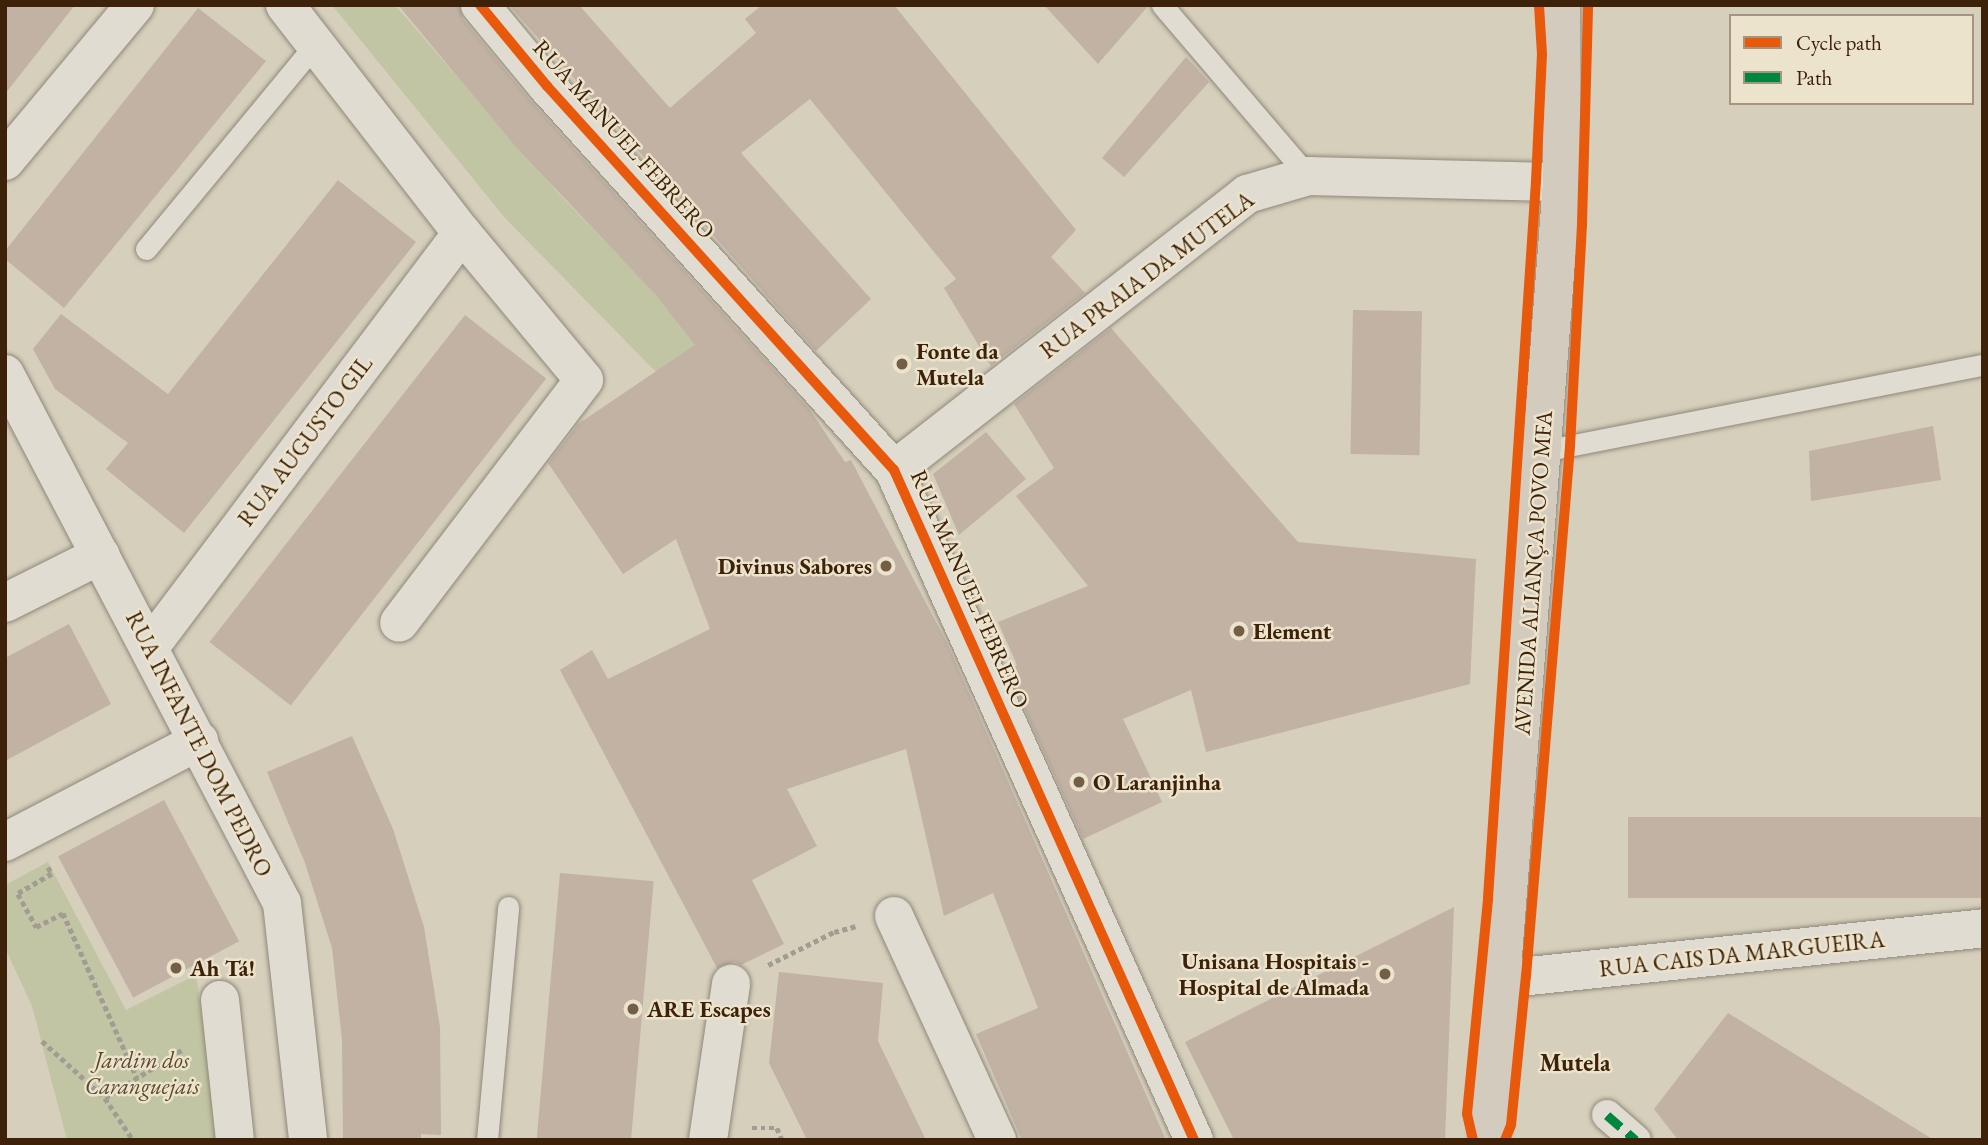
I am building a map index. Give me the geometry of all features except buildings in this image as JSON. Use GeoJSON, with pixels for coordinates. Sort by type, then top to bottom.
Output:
{"type":"FeatureCollection","features":[{"type":"Feature","properties":{"kind":"main road","name":"AVENIDA ALIANÇA POVO MFA"},"geometry":{"type":"LineString","coordinates":[[1489,1140],[1562,182],[1561,5]]}},
{"type":"Feature","properties":{"kind":"street"},"geometry":{"type":"LineString","coordinates":[[5,160],[135,5]]}},
{"type":"Feature","properties":{"kind":"street"},"geometry":{"type":"LineString","coordinates":[[285,5],[462,233],[584,380],[399,623]]}},
{"type":"Feature","properties":{"kind":"street","name":"RUA MANUEL FEBRERO"},"geometry":{"type":"LineString","coordinates":[[480,5],[547,86],[894,470],[1194,1140]]}},
{"type":"Feature","properties":{"kind":"street","name":"RUA PRAIA DA MUTELA"},"geometry":{"type":"LineString","coordinates":[[894,470],[1247,194],[1308,176],[1562,182]]}},
{"type":"Feature","properties":{"kind":"street","name":"RUA AUGUSTO GIL"},"geometry":{"type":"LineString","coordinates":[[149,648],[462,233]]}},
{"type":"Feature","properties":{"kind":"street","name":"RUA INFANTE DOM PEDRO"},"geometry":{"type":"LineString","coordinates":[[5,374],[282,903],[308,1140]]}},
{"type":"Feature","properties":{"kind":"street"},"geometry":{"type":"LineString","coordinates":[[5,603],[101,555]]}},
{"type":"Feature","properties":{"kind":"street"},"geometry":{"type":"LineString","coordinates":[[5,842],[199,741]]}},
{"type":"Feature","properties":{"kind":"street"},"geometry":{"type":"LineString","coordinates":[[894,916],[997,1140]]}},
{"type":"Feature","properties":{"kind":"street","name":"RUA CAIS DA MARGUEIRA"},"geometry":{"type":"LineString","coordinates":[[1501,979],[1983,928]]}},
{"type":"Feature","properties":{"kind":"street"},"geometry":{"type":"LineString","coordinates":[[708,1140],[731,984]]}},
{"type":"Feature","properties":{"kind":"street"},"geometry":{"type":"LineString","coordinates":[[220,1000],[235,1140]]}},
{"type":"Feature","properties":{"kind":"street"},"geometry":{"type":"LineString","coordinates":[[1607,1115],[1636,1140]]}},
{"type":"Feature","properties":{"kind":"lane"},"geometry":{"type":"LineString","coordinates":[[1162,5],[1308,176]]}},
{"type":"Feature","properties":{"kind":"lane"},"geometry":{"type":"LineString","coordinates":[[146,249],[315,45]]}},
{"type":"Feature","properties":{"kind":"lane"},"geometry":{"type":"LineString","coordinates":[[1543,451],[1983,365]]}},
{"type":"Feature","properties":{"kind":"lane"},"geometry":{"type":"LineString","coordinates":[[487,1140],[508,906]]}},
{"type":"Feature","properties":{"kind":"path"},"geometry":{"type":"LineString","coordinates":[[45,863],[52,874],[18,894],[36,927],[63,913],[137,1078]]}},
{"type":"Feature","properties":{"kind":"path"},"geometry":{"type":"LineString","coordinates":[[731,984],[834,932]]}},
{"type":"Feature","properties":{"kind":"path"},"geometry":{"type":"LineString","coordinates":[[42,1041],[105,1098],[133,1140]]}},
{"type":"Feature","properties":{"kind":"path"},"geometry":{"type":"LineString","coordinates":[[105,1098],[193,1042]]}},
{"type":"Feature","properties":{"kind":"green space"},"geometry":{"type":"Polygon","coordinates":[[[332,5],[395,5],[559,194],[706,345],[656,372],[505,218],[332,5]]]}},
{"type":"Feature","properties":{"kind":"green space","name":"Jardim dos Caranguejais"},"geometry":{"type":"Polygon","coordinates":[[[48,862],[126,1010],[196,975],[220,1140],[67,1140],[32,1006],[5,948],[5,885],[48,862]]]}},
{"type":"Feature","properties":{"kind":"marked path"},"geometry":{"type":"LineString","coordinates":[[1607,1115],[1636,1140]]}},
{"type":"Feature","properties":{"kind":"cycle path"},"geometry":{"type":"LineString","coordinates":[[480,5],[547,86],[894,470],[1194,1140]]}},
{"type":"Feature","properties":{"kind":"cycle path"},"geometry":{"type":"LineString","coordinates":[[1473,1140],[1467,1114],[1488,898],[1536,181],[1542,54],[1539,5]]}},
{"type":"Feature","properties":{"kind":"cycle path"},"geometry":{"type":"LineString","coordinates":[[1505,1140],[1511,1125],[1526,976],[1570,446],[1582,224],[1588,5]]}},
{"type":"Feature","properties":{"kind":"place","name":"Fonte da Mutela"},"geometry":{"type":"Point","coordinates":[902,364]}},
{"type":"Feature","properties":{"kind":"place","name":"Divinus Sabores"},"geometry":{"type":"Point","coordinates":[886,566]}},
{"type":"Feature","properties":{"kind":"place","name":"Element"},"geometry":{"type":"Point","coordinates":[1239,631]}},
{"type":"Feature","properties":{"kind":"place","name":"O Laranjinha"},"geometry":{"type":"Point","coordinates":[1079,782]}},
{"type":"Feature","properties":{"kind":"place","name":"Ah Tá!"},"geometry":{"type":"Point","coordinates":[176,968]}},
{"type":"Feature","properties":{"kind":"place","name":"Unisana Hospitais - Hospital de Almada"},"geometry":{"type":"Point","coordinates":[1385,974]}},
{"type":"Feature","properties":{"kind":"place","name":"ARE Escapes"},"geometry":{"type":"Point","coordinates":[633,1009]}},
{"type":"Feature","properties":{"kind":"district","name":"Mutela"},"geometry":{"type":"Point","coordinates":[1575,1063]}}]}
